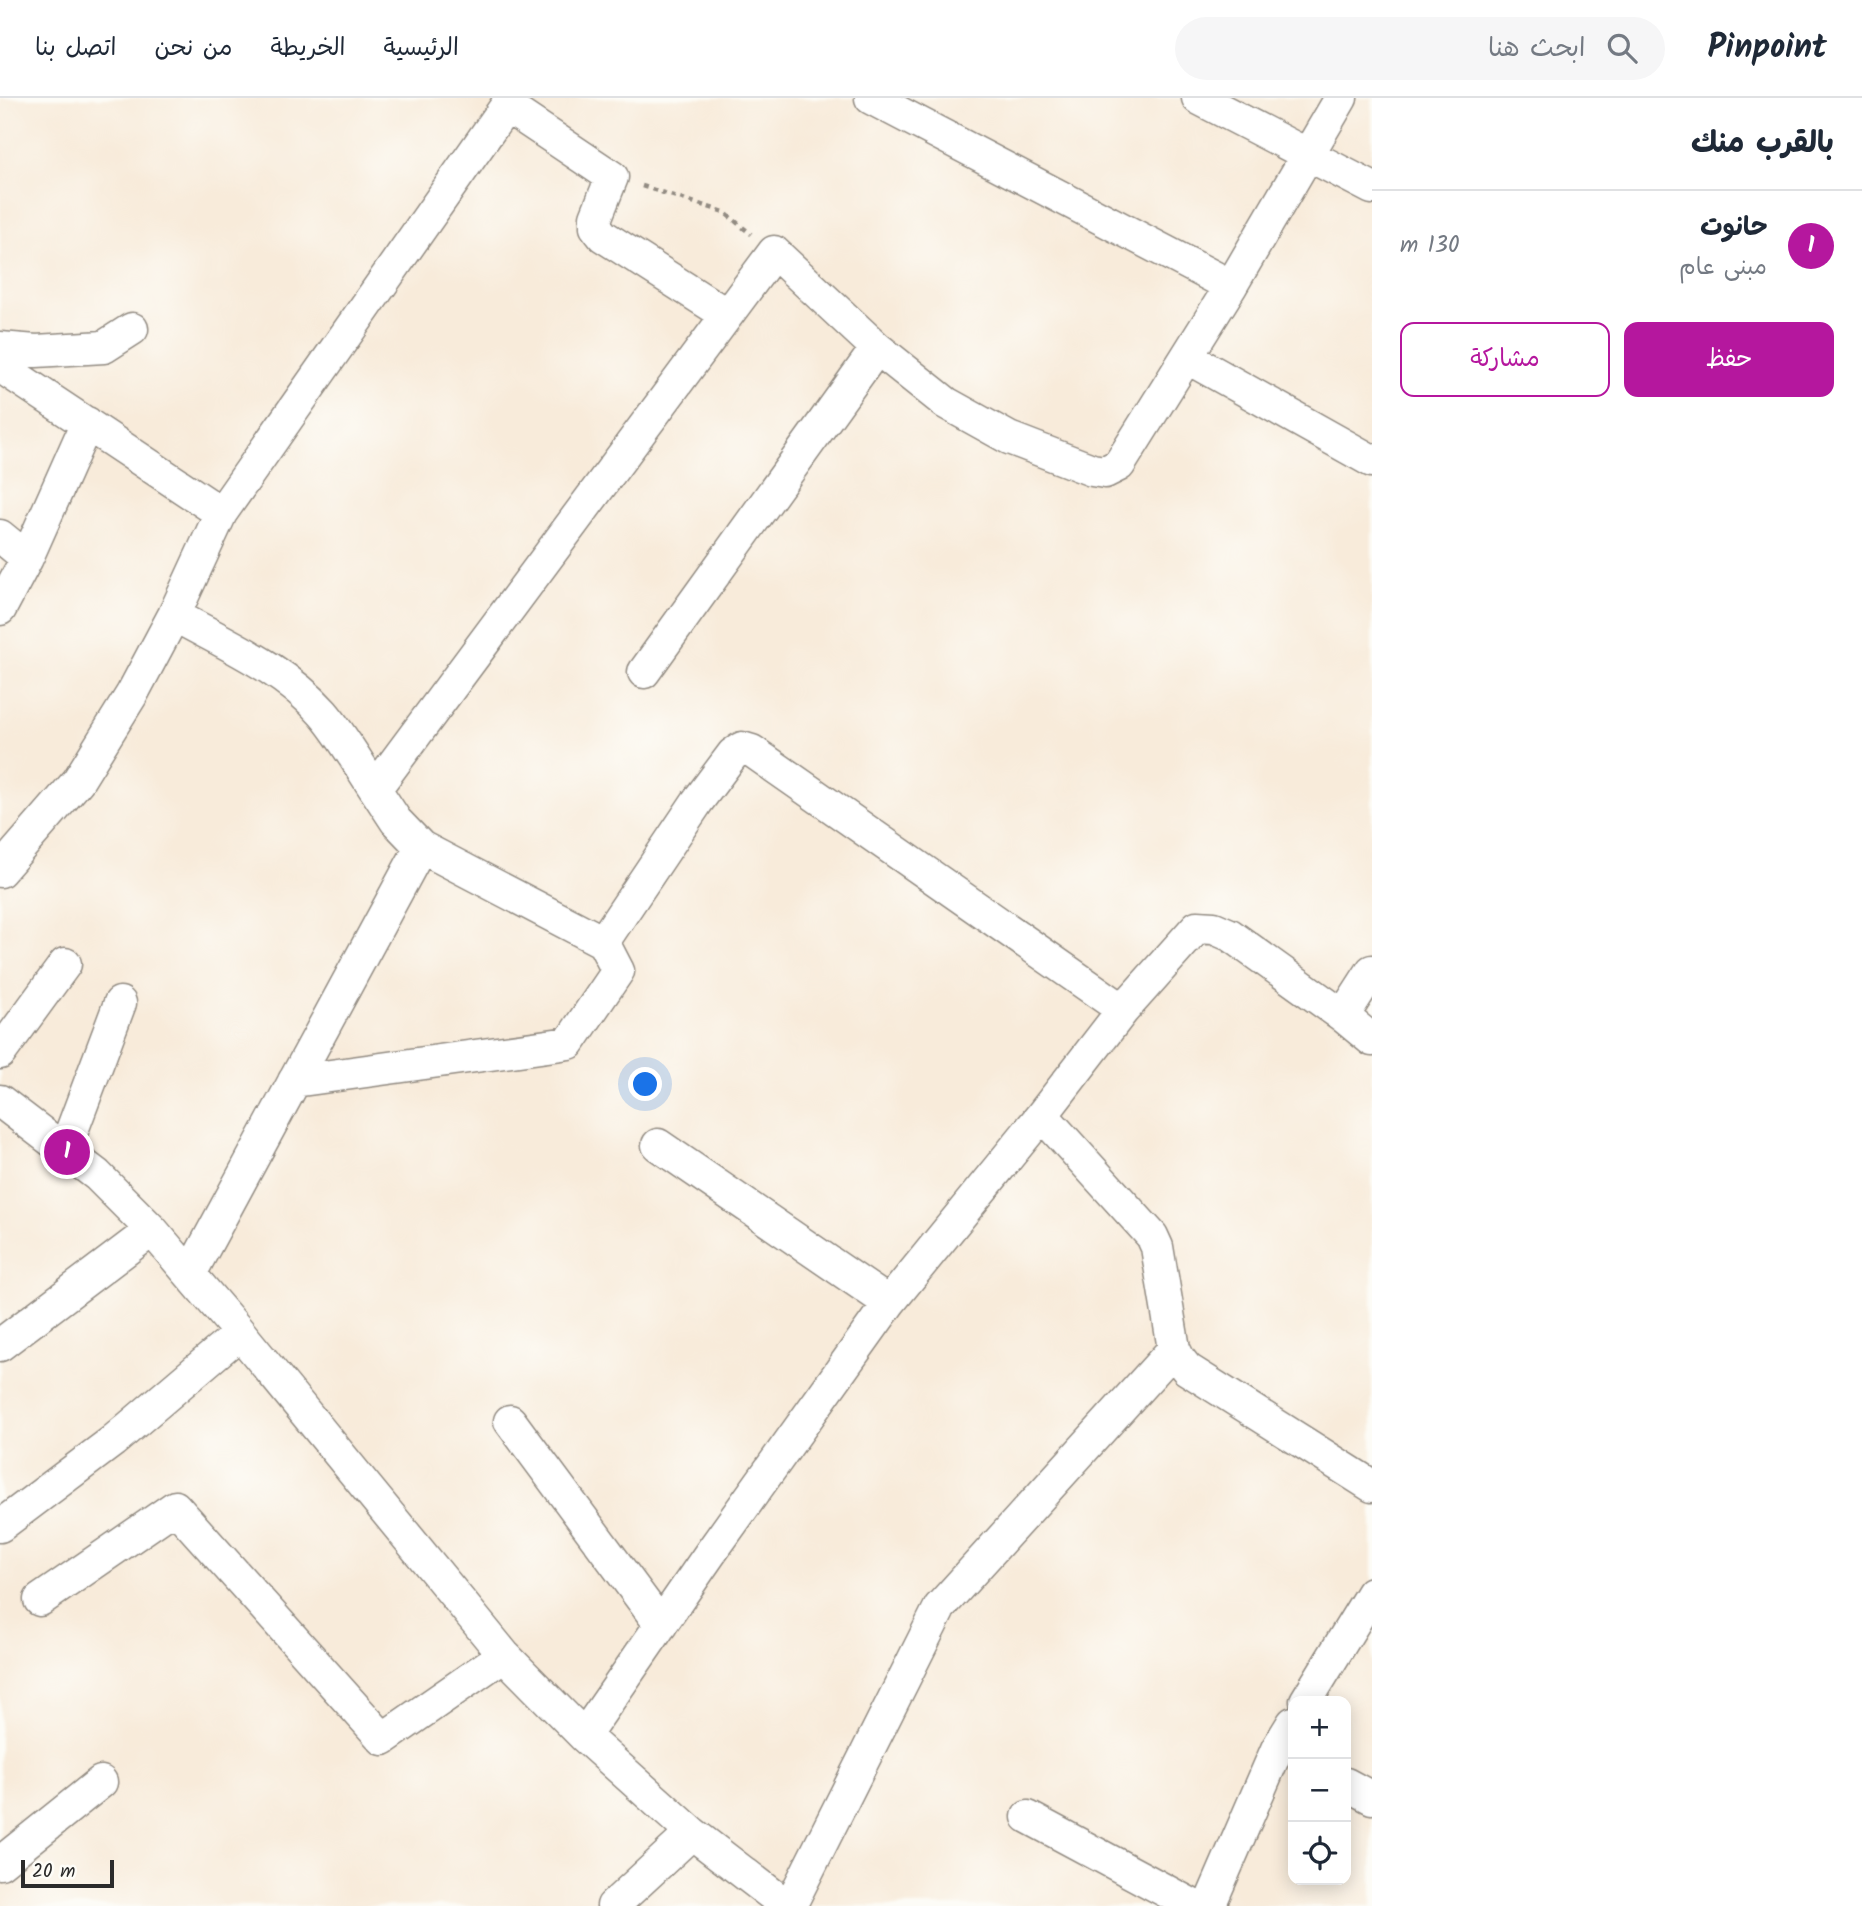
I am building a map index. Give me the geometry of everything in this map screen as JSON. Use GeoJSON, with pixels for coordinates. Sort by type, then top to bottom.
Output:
{"type":"FeatureCollection","features":[{"type":"Feature","properties":{"kind":"street"},"geometry":{"type":"LineString","coordinates":[[871,98],[1231,286]]}},
{"type":"Feature","properties":{"kind":"street"},"geometry":{"type":"LineString","coordinates":[[1198,98],[1372,188]]}},
{"type":"Feature","properties":{"kind":"street"},"geometry":{"type":"LineString","coordinates":[[376,789],[774,252],[877,348],[946,403],[1009,438],[1091,470],[1105,472],[1119,465],[1188,358],[1340,98]]}},
{"type":"Feature","properties":{"kind":"street"},"geometry":{"type":"LineString","coordinates":[[0,871],[78,781],[132,694],[174,615],[221,513],[509,102],[612,177],[596,217],[596,227],[603,236],[726,314]]}},
{"type":"Feature","properties":{"kind":"street"},"geometry":{"type":"LineString","coordinates":[[0,348],[36,351],[104,347],[132,329]]}},
{"type":"Feature","properties":{"kind":"street"},"geometry":{"type":"LineString","coordinates":[[644,672],[877,348]]}},
{"type":"Feature","properties":{"kind":"street"},"geometry":{"type":"LineString","coordinates":[[1188,358],[1372,461]]}},
{"type":"Feature","properties":{"kind":"street"},"geometry":{"type":"LineString","coordinates":[[0,366],[221,513]]}},
{"type":"Feature","properties":{"kind":"street"},"geometry":{"type":"LineString","coordinates":[[0,609],[27,558],[87,423]]}},
{"type":"Feature","properties":{"kind":"street"},"geometry":{"type":"LineString","coordinates":[[0,536],[27,558]]}},
{"type":"Feature","properties":{"kind":"street"},"geometry":{"type":"LineString","coordinates":[[174,615],[278,672],[298,688],[324,715],[396,821],[421,847],[603,942],[618,971],[569,1043],[294,1081]]}},
{"type":"Feature","properties":{"kind":"street"},"geometry":{"type":"LineString","coordinates":[[603,942],[697,802],[733,754],[742,748],[752,751],[1123,1010]]}},
{"type":"Feature","properties":{"kind":"street"},"geometry":{"type":"LineString","coordinates":[[190,1274],[421,847]]}},
{"type":"Feature","properties":{"kind":"street"},"geometry":{"type":"LineString","coordinates":[[584,1736],[889,1303],[1042,1115],[1123,1010],[1197,927],[1214,928],[1230,935],[1372,1040]]}},
{"type":"Feature","properties":{"kind":"street"},"geometry":{"type":"LineString","coordinates":[[0,1053],[65,964]]}},
{"type":"Feature","properties":{"kind":"street"},"geometry":{"type":"LineString","coordinates":[[1343,1016],[1372,971]]}},
{"type":"Feature","properties":{"kind":"street"},"geometry":{"type":"LineString","coordinates":[[65,1149],[120,1003]]}},
{"type":"Feature","properties":{"kind":"street"},"geometry":{"type":"LineString","coordinates":[[0,1101],[97,1175],[152,1230],[504,1655],[584,1736],[692,1833],[788,1906],[940,1607],[1174,1349]]}},
{"type":"Feature","properties":{"kind":"street"},"geometry":{"type":"LineString","coordinates":[[1042,1115],[1152,1236],[1157,1247],[1174,1349],[1187,1369],[1372,1486]]}},
{"type":"Feature","properties":{"kind":"street"},"geometry":{"type":"LineString","coordinates":[[658,1145],[889,1303]]}},
{"type":"Feature","properties":{"kind":"street"},"geometry":{"type":"LineString","coordinates":[[0,1345],[152,1230]]}},
{"type":"Feature","properties":{"kind":"street"},"geometry":{"type":"LineString","coordinates":[[0,1526],[113,1441],[240,1333]]}},
{"type":"Feature","properties":{"kind":"street"},"geometry":{"type":"LineString","coordinates":[[510,1421],[661,1625]]}},
{"type":"Feature","properties":{"kind":"street"},"geometry":{"type":"LineString","coordinates":[[40,1600],[175,1507],[383,1739],[504,1655]]}},
{"type":"Feature","properties":{"kind":"street"},"geometry":{"type":"LineString","coordinates":[[1309,1696],[1372,1592]]}},
{"type":"Feature","properties":{"kind":"street"},"geometry":{"type":"LineString","coordinates":[[1209,1906],[1288,1743]]}},
{"type":"Feature","properties":{"kind":"street"},"geometry":{"type":"LineString","coordinates":[[0,1863],[101,1782]]}},
{"type":"Feature","properties":{"kind":"street"},"geometry":{"type":"LineString","coordinates":[[1351,1787],[1372,1798]]}},
{"type":"Feature","properties":{"kind":"street"},"geometry":{"type":"LineString","coordinates":[[1028,1817],[1194,1906]]}},
{"type":"Feature","properties":{"kind":"street"},"geometry":{"type":"LineString","coordinates":[[613,1906],[692,1833]]}},
{"type":"Feature","properties":{"kind":"path"},"geometry":{"type":"LineString","coordinates":[[612,177],[724,212],[774,252]]}},
{"type":"Feature","properties":{"kind":"place","name":"حانوت"},"geometry":{"type":"Point","coordinates":[67,1152]}}]}
